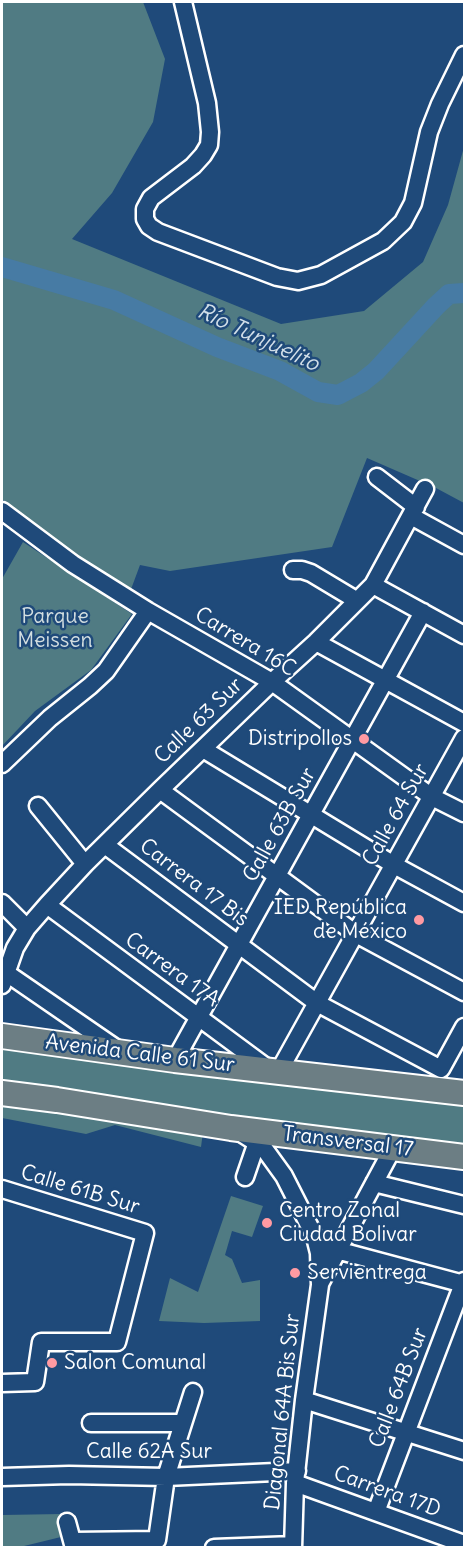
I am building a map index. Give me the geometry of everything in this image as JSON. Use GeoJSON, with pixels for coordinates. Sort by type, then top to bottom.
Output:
{"type":"FeatureCollection","features":[{"type":"Feature","properties":{"kind":"highway","name":"Avenida Calle 61 Sur"},"geometry":{"type":"LineString","coordinates":[[2,1036],[175,1060],[275,1071]]}},
{"type":"Feature","properties":{"kind":"highway"},"geometry":{"type":"LineString","coordinates":[[275,1071],[465,1093]]}},
{"type":"Feature","properties":{"kind":"highway"},"geometry":{"type":"LineString","coordinates":[[2,1093],[231,1128]]}},
{"type":"Feature","properties":{"kind":"highway","name":"Transversal 17"},"geometry":{"type":"LineString","coordinates":[[231,1128],[465,1157]]}},
{"type":"Feature","properties":{"kind":"street"},"geometry":{"type":"LineString","coordinates":[[183,2],[207,103],[209,145],[193,166],[151,198],[145,209],[145,219],[149,226],[158,232],[277,278],[298,281],[321,276],[383,241],[402,222],[413,203],[429,132],[465,56]]}},
{"type":"Feature","properties":{"kind":"street"},"geometry":{"type":"LineString","coordinates":[[377,477],[414,511],[465,545]]}},
{"type":"Feature","properties":{"kind":"street","name":"Calle 63 Sur"},"geometry":{"type":"LineString","coordinates":[[3,978],[15,948],[27,928],[85,864],[373,585],[426,489]]}},
{"type":"Feature","properties":{"kind":"street","name":"Carrera 16C"},"geometry":{"type":"LineString","coordinates":[[2,511],[73,564],[148,611],[272,682],[432,796],[465,813]]}},
{"type":"Feature","properties":{"kind":"street"},"geometry":{"type":"LineString","coordinates":[[293,570],[311,573],[356,600]]}},
{"type":"Feature","properties":{"kind":"street"},"geometry":{"type":"LineString","coordinates":[[373,585],[465,634]]}},
{"type":"Feature","properties":{"kind":"street"},"geometry":{"type":"LineString","coordinates":[[2,764],[50,718],[106,671],[148,611]]}},
{"type":"Feature","properties":{"kind":"street","name":"Calle 63B Sur"},"geometry":{"type":"LineString","coordinates":[[175,1060],[423,612]]}},
{"type":"Feature","properties":{"kind":"street"},"geometry":{"type":"LineString","coordinates":[[316,642],[465,723]]}},
{"type":"Feature","properties":{"kind":"street","name":"Calle 64 Sur"},"geometry":{"type":"LineString","coordinates":[[275,1071],[317,1003],[465,738]]}},
{"type":"Feature","properties":{"kind":"street"},"geometry":{"type":"LineString","coordinates":[[203,749],[394,864],[465,903]]}},
{"type":"Feature","properties":{"kind":"street"},"geometry":{"type":"LineString","coordinates":[[160,790],[356,934],[465,992]]}},
{"type":"Feature","properties":{"kind":"street"},"geometry":{"type":"LineString","coordinates":[[38,806],[85,864]]}},
{"type":"Feature","properties":{"kind":"street","name":"Carrera 17 Bis"},"geometry":{"type":"LineString","coordinates":[[105,844],[317,1003],[441,1069],[465,1027]]}},
{"type":"Feature","properties":{"kind":"street"},"geometry":{"type":"LineString","coordinates":[[2,903],[27,928]]}},
{"type":"Feature","properties":{"kind":"street","name":"Carrera 17A"},"geometry":{"type":"LineString","coordinates":[[47,905],[275,1071]]}},
{"type":"Feature","properties":{"kind":"street"},"geometry":{"type":"LineString","coordinates":[[3,978],[123,1053]]}},
{"type":"Feature","properties":{"kind":"street"},"geometry":{"type":"LineString","coordinates":[[231,1128],[257,1142],[245,1177]]}},
{"type":"Feature","properties":{"kind":"street"},"geometry":{"type":"LineString","coordinates":[[284,1176],[280,1158],[281,1151],[291,1136]]}},
{"type":"Feature","properties":{"kind":"street","name":"Diagonal 64A Bis Sur"},"geometry":{"type":"LineString","coordinates":[[257,1142],[270,1155],[284,1176],[315,1237],[320,1262],[320,1285],[296,1477],[293,1546]]}},
{"type":"Feature","properties":{"kind":"street"},"geometry":{"type":"LineString","coordinates":[[320,1285],[393,1148]]}},
{"type":"Feature","properties":{"kind":"street"},"geometry":{"type":"LineString","coordinates":[[374,1183],[465,1205]]}},
{"type":"Feature","properties":{"kind":"street","name":"Calle 61B Sur"},"geometry":{"type":"LineString","coordinates":[[2,1189],[145,1233],[117,1342],[41,1342],[35,1382],[2,1383]]}},
{"type":"Feature","properties":{"kind":"street"},"geometry":{"type":"LineString","coordinates":[[317,1245],[464,1283]]}},
{"type":"Feature","properties":{"kind":"street","name":"Calle 64B Sur"},"geometry":{"type":"LineString","coordinates":[[376,1512],[464,1283]]}},
{"type":"Feature","properties":{"kind":"street"},"geometry":{"type":"LineString","coordinates":[[67,1522],[73,1544],[156,1540],[166,1477],[193,1392]]}},
{"type":"Feature","properties":{"kind":"street"},"geometry":{"type":"LineString","coordinates":[[304,1400],[465,1451]]}},
{"type":"Feature","properties":{"kind":"street"},"geometry":{"type":"LineString","coordinates":[[91,1423],[183,1423]]}},
{"type":"Feature","properties":{"kind":"street","name":"Calle 62A Sur"},"geometry":{"type":"LineString","coordinates":[[2,1477],[69,1475],[296,1477]]}},
{"type":"Feature","properties":{"kind":"street","name":"Carrera 17D"},"geometry":{"type":"LineString","coordinates":[[296,1477],[376,1512],[465,1544]]}},
{"type":"Feature","properties":{"kind":"street"},"geometry":{"type":"LineString","coordinates":[[214,1548],[293,1546]]}},
{"type":"Feature","properties":{"kind":"green space"},"geometry":{"type":"Polygon","coordinates":[[[2,2],[143,2],[165,59],[153,122],[112,193],[72,239],[281,324],[364,311],[423,262],[448,205],[464,147],[464,503],[436,488],[367,458],[332,547],[170,571],[140,565],[130,592],[55,542],[2,499],[2,2]]]}},
{"type":"Feature","properties":{"kind":"green space","name":"Parque Meissen"},"geometry":{"type":"Polygon","coordinates":[[[23,542],[132,614],[91,670],[35,711],[2,746],[2,579],[23,542]]]}},
{"type":"Feature","properties":{"kind":"green space"},"geometry":{"type":"Polygon","coordinates":[[[2,1045],[464,1101],[464,1150],[2,1085],[2,1045]]]}},
{"type":"Feature","properties":{"kind":"green space"},"geometry":{"type":"Polygon","coordinates":[[[2,1105],[203,1132],[201,1147],[115,1125],[86,1134],[2,1118],[2,1105]]]}},
{"type":"Feature","properties":{"kind":"green space"},"geometry":{"type":"Polygon","coordinates":[[[231,1196],[263,1206],[252,1237],[232,1231],[225,1255],[232,1259],[242,1283],[260,1280],[260,1321],[204,1323],[159,1321],[170,1278],[198,1292],[231,1196]]]}},
{"type":"Feature","properties":{"kind":"green space"},"geometry":{"type":"Polygon","coordinates":[[[62,1514],[65,1536],[20,1547],[2,1547],[2,1515],[62,1514]]]}},
{"type":"Feature","properties":{"kind":"waterway","name":"Río Tunjuelito"},"geometry":{"type":"LineString","coordinates":[[2,267],[114,300],[217,347],[280,371],[318,392],[338,395],[361,383],[376,371],[449,294],[464,293]]}},
{"type":"Feature","properties":{"kind":"place","name":"Distripollos"},"geometry":{"type":"Point","coordinates":[364,739]}},
{"type":"Feature","properties":{"kind":"place","name":"IED República de México"},"geometry":{"type":"Point","coordinates":[419,920]}},
{"type":"Feature","properties":{"kind":"place","name":"Centro Zonal Ciudad Bolivar"},"geometry":{"type":"Point","coordinates":[267,1223]}},
{"type":"Feature","properties":{"kind":"place","name":"Servientrega"},"geometry":{"type":"Point","coordinates":[295,1273]}},
{"type":"Feature","properties":{"kind":"place","name":"Salon Comunal"},"geometry":{"type":"Point","coordinates":[52,1363]}}]}
